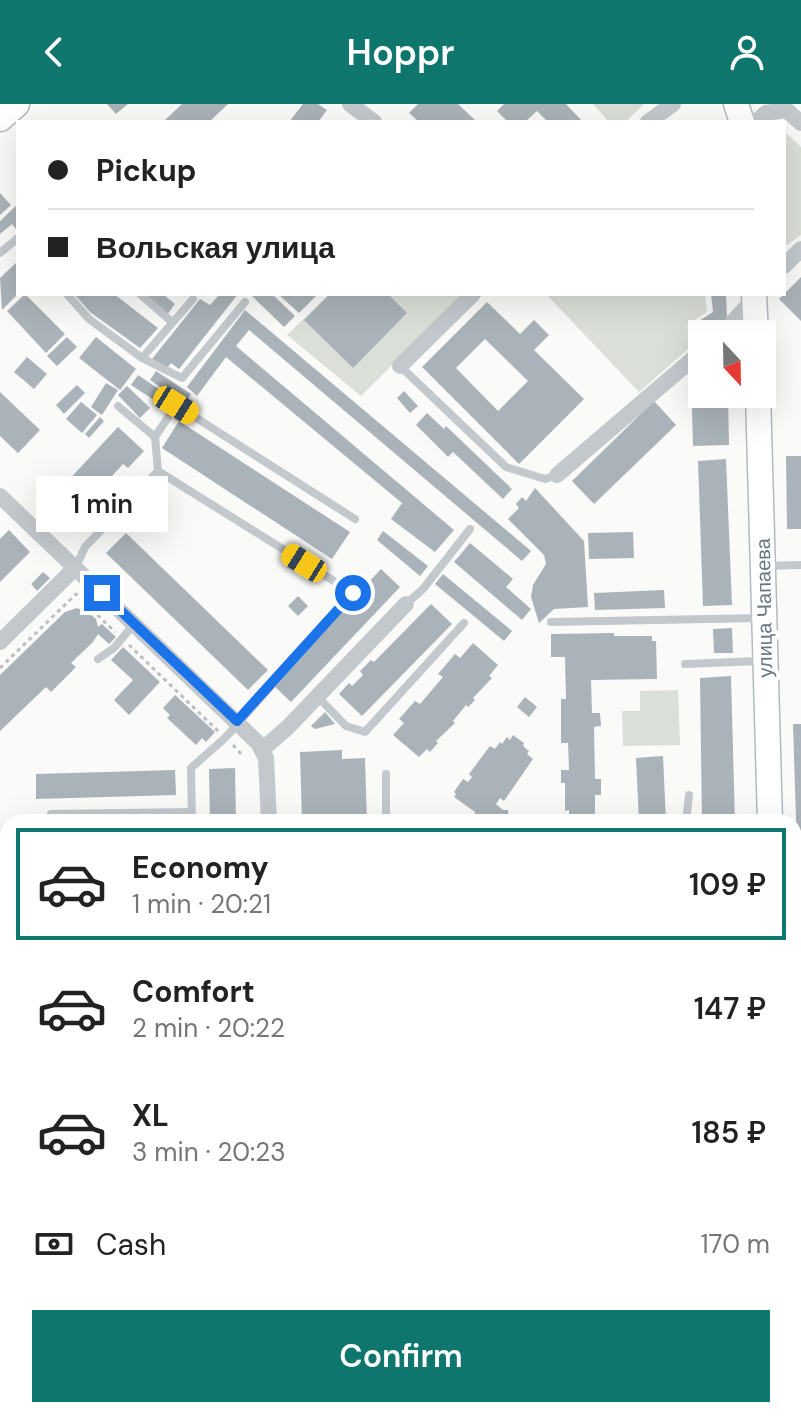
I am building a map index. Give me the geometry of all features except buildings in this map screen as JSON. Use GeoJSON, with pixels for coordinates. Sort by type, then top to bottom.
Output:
{"type":"FeatureCollection","features":[{"type":"Feature","properties":{"kind":"main road"},"geometry":{"type":"LineString","coordinates":[[0,118],[16,104]]}},
{"type":"Feature","properties":{"kind":"street"},"geometry":{"type":"LineString","coordinates":[[350,104],[371,120]]}},
{"type":"Feature","properties":{"kind":"street"},"geometry":{"type":"LineString","coordinates":[[651,120],[673,104]]}},
{"type":"Feature","properties":{"kind":"street"},"geometry":{"type":"LineString","coordinates":[[758,120],[766,113],[783,107],[801,123]]}},
{"type":"Feature","properties":{"kind":"street"},"geometry":{"type":"LineString","coordinates":[[786,264],[801,249]]}},
{"type":"Feature","properties":{"kind":"street"},"geometry":{"type":"LineString","coordinates":[[400,366],[471,296]]}},
{"type":"Feature","properties":{"kind":"street"},"geometry":{"type":"LineString","coordinates":[[734,320],[755,296]]}},
{"type":"Feature","properties":{"kind":"street"},"geometry":{"type":"LineString","coordinates":[[756,296],[756,320]]}},
{"type":"Feature","properties":{"kind":"street"},"geometry":{"type":"LineString","coordinates":[[557,475],[688,363]]}},
{"type":"Feature","properties":{"kind":"street","name":"улица Чапаева"},"geometry":{"type":"LineString","coordinates":[[758,408],[770,814]]}},
{"type":"Feature","properties":{"kind":"street"},"geometry":{"type":"LineString","coordinates":[[0,496],[263,749],[269,814]]}},
{"type":"Feature","properties":{"kind":"street"},"geometry":{"type":"LineString","coordinates":[[0,642],[75,568]]}},
{"type":"Feature","properties":{"kind":"street"},"geometry":{"type":"LineString","coordinates":[[263,749],[318,697],[406,604]]}},
{"type":"Feature","properties":{"kind":"lane"},"geometry":{"type":"LineString","coordinates":[[0,253],[16,240]]}},
{"type":"Feature","properties":{"kind":"lane"},"geometry":{"type":"LineString","coordinates":[[69,296],[89,319],[142,358],[182,378],[245,302]]}},
{"type":"Feature","properties":{"kind":"lane"},"geometry":{"type":"LineString","coordinates":[[142,296],[172,322]]}},
{"type":"Feature","properties":{"kind":"lane"},"geometry":{"type":"LineString","coordinates":[[142,358],[193,299]]}},
{"type":"Feature","properties":{"kind":"lane"},"geometry":{"type":"LineString","coordinates":[[400,366],[506,467],[545,479],[557,475]]}},
{"type":"Feature","properties":{"kind":"lane"},"geometry":{"type":"LineString","coordinates":[[75,568],[85,547],[158,471],[155,437],[176,405],[355,519]]}},
{"type":"Feature","properties":{"kind":"lane"},"geometry":{"type":"LineString","coordinates":[[118,406],[155,437]]}},
{"type":"Feature","properties":{"kind":"lane"},"geometry":{"type":"LineString","coordinates":[[158,471],[353,593],[225,738],[191,768],[192,814]]}},
{"type":"Feature","properties":{"kind":"lane"},"geometry":{"type":"LineString","coordinates":[[406,604],[423,589],[470,529]]}},
{"type":"Feature","properties":{"kind":"lane"},"geometry":{"type":"LineString","coordinates":[[763,566],[801,565]]}},
{"type":"Feature","properties":{"kind":"lane"},"geometry":{"type":"LineString","coordinates":[[551,622],[764,618]]}},
{"type":"Feature","properties":{"kind":"lane"},"geometry":{"type":"LineString","coordinates":[[98,659],[134,623]]}},
{"type":"Feature","properties":{"kind":"lane"},"geometry":{"type":"LineString","coordinates":[[318,697],[346,726],[365,732],[464,623]]}},
{"type":"Feature","properties":{"kind":"lane"},"geometry":{"type":"LineString","coordinates":[[685,664],[766,661]]}},
{"type":"Feature","properties":{"kind":"lane"},"geometry":{"type":"LineString","coordinates":[[386,774],[386,814]]}},
{"type":"Feature","properties":{"kind":"lane"},"geometry":{"type":"LineString","coordinates":[[687,814],[689,795]]}},
{"type":"Feature","properties":{"kind":"path"},"geometry":{"type":"LineString","coordinates":[[0,668],[76,594],[243,756]]}},
{"type":"Feature","properties":{"kind":"shaded area"},"geometry":{"type":"Polygon","coordinates":[[[593,104],[644,104],[627,120],[607,120],[593,104]]]}},
{"type":"Feature","properties":{"kind":"shaded area"},"geometry":{"type":"Polygon","coordinates":[[[786,133],[801,147],[801,235],[786,246],[786,133]]]}},
{"type":"Feature","properties":{"kind":"shaded area"},"geometry":{"type":"Polygon","coordinates":[[[327,296],[462,296],[361,396],[287,335],[327,296]]]}},
{"type":"Feature","properties":{"kind":"shaded area"},"geometry":{"type":"Polygon","coordinates":[[[548,296],[705,296],[707,312],[695,320],[688,320],[688,349],[639,392],[548,296]]]}},
{"type":"Feature","properties":{"kind":"shaded area"},"geometry":{"type":"Polygon","coordinates":[[[678,690],[680,745],[623,746],[622,711],[640,711],[640,691],[678,690]]]}},
{"type":"Feature","properties":{"kind":"route"},"geometry":{"type":"LineString","coordinates":[[102,593],[237,721],[353,593]]}}]}
